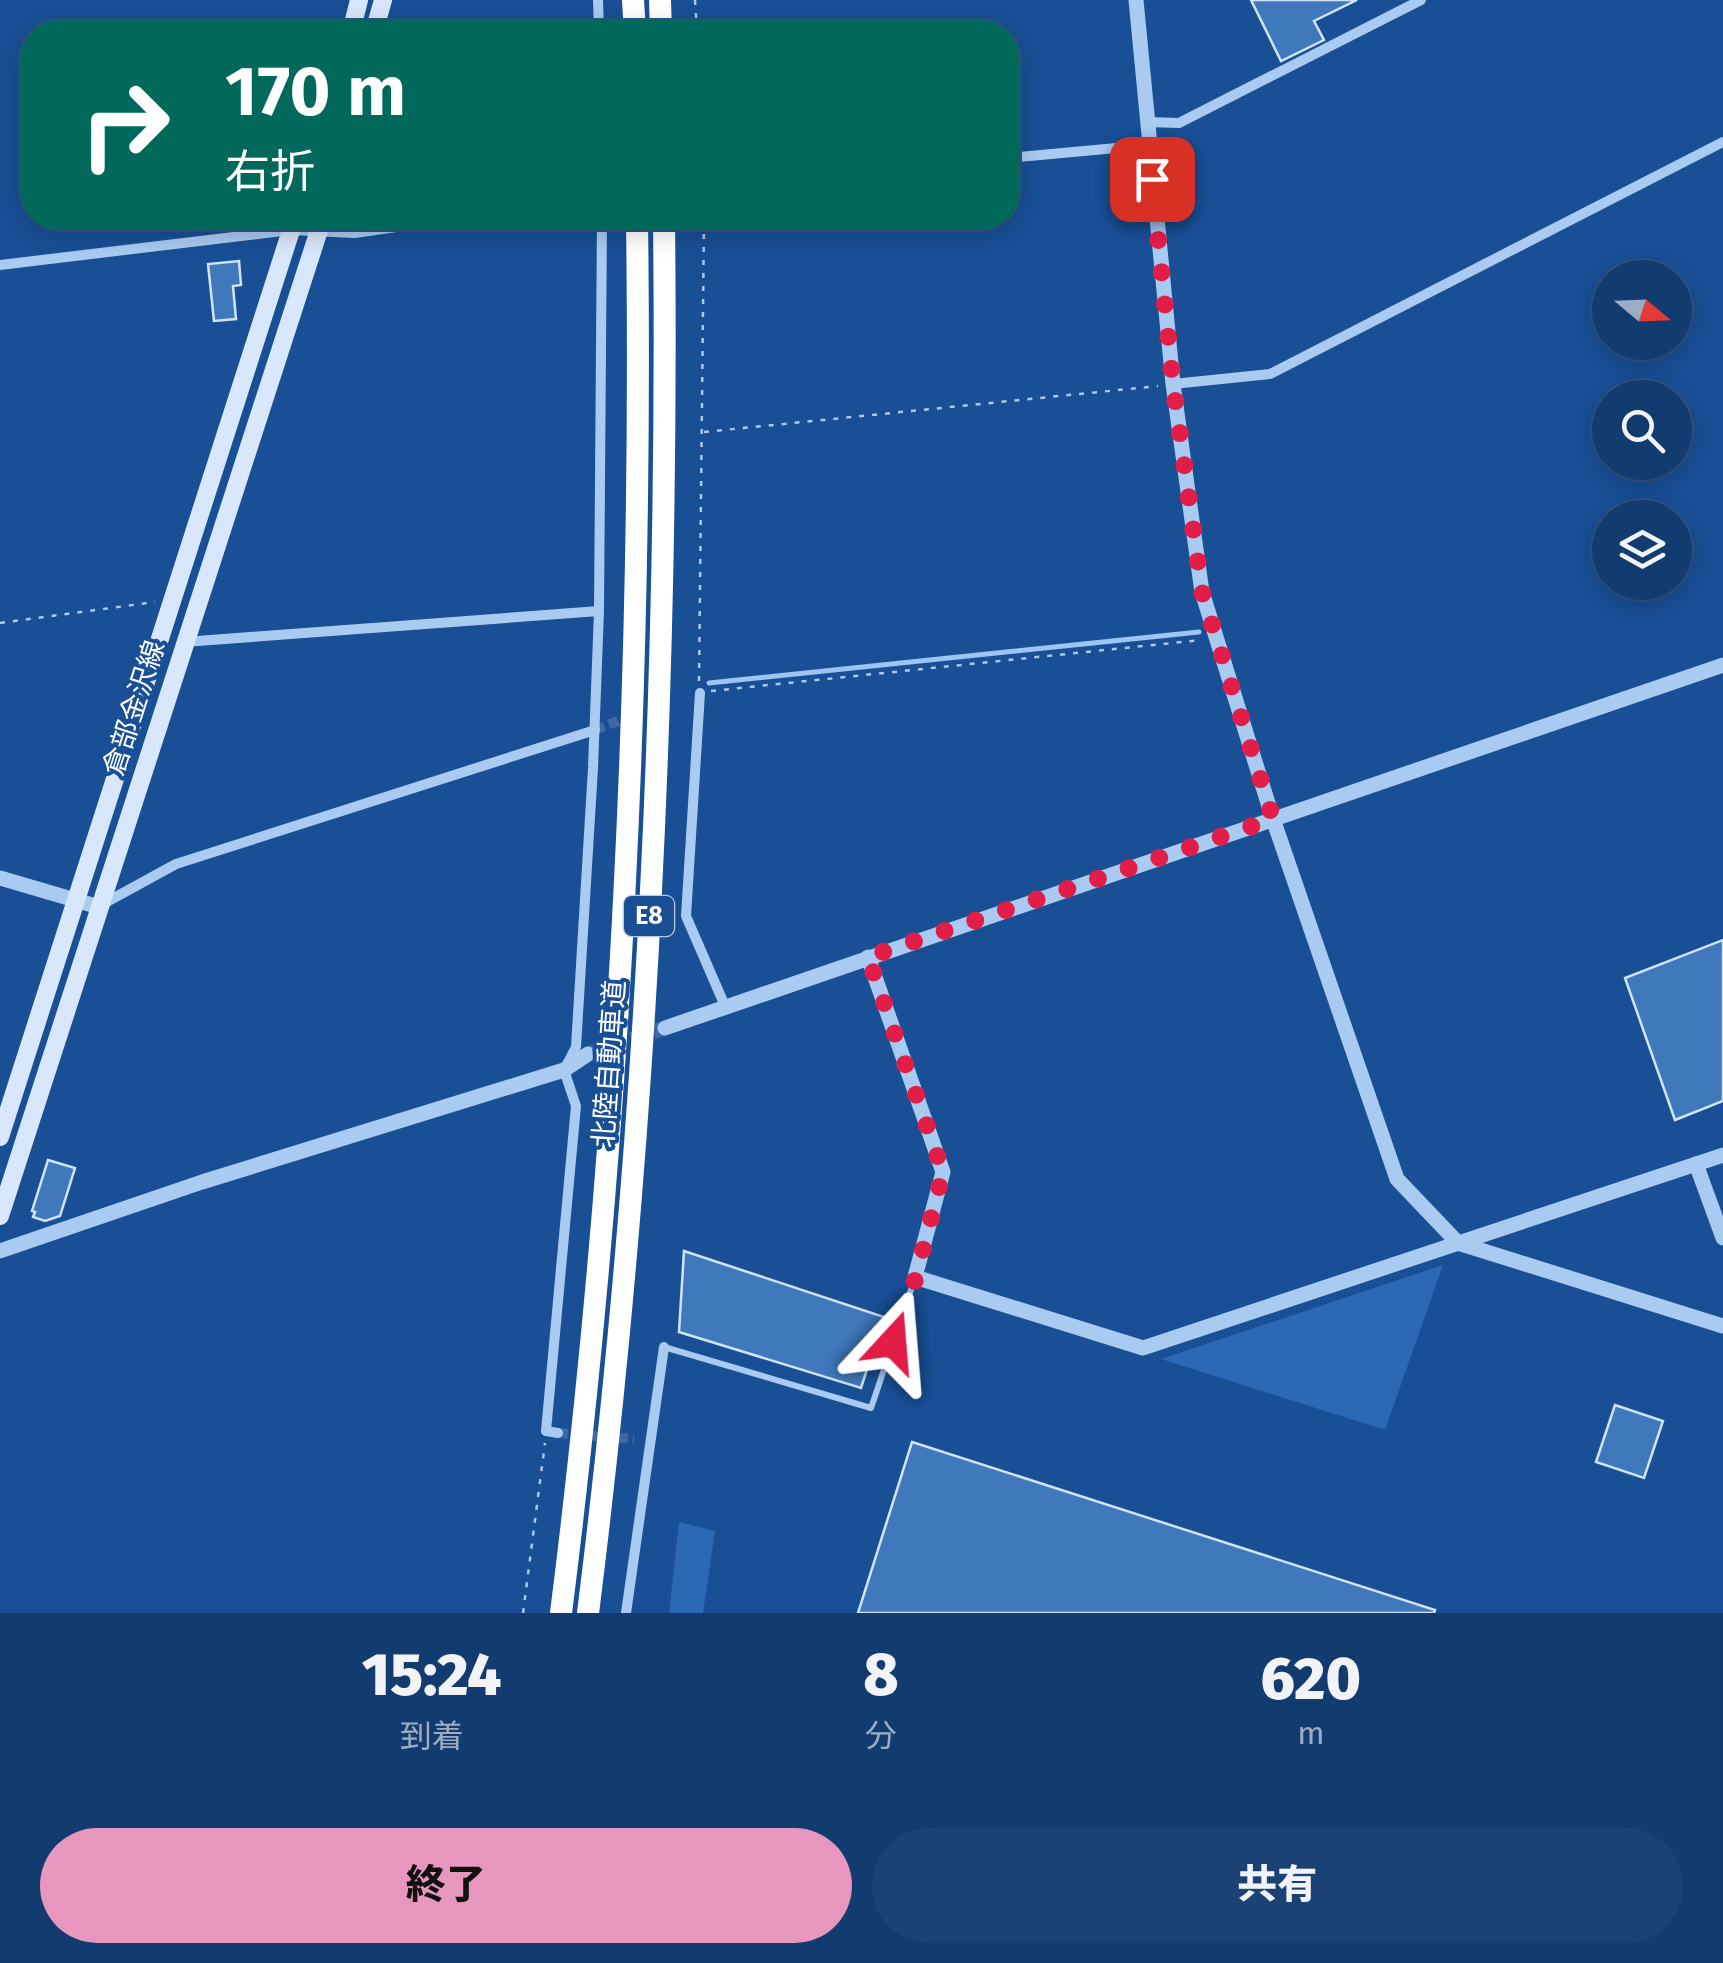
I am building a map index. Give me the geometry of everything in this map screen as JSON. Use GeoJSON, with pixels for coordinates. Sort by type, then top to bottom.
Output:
{"type":"FeatureCollection","features":[{"type":"Feature","properties":{"kind":"highway","name":"北陸自動車道"},"geometry":{"type":"LineString","coordinates":[[561,1613],[594,1294],[624,861],[635,569],[637,230]]}},
{"type":"Feature","properties":{"kind":"highway","name":"北陸自動車道"},"geometry":{"type":"LineString","coordinates":[[588,1613],[621,1299],[652,862],[662,586],[664,230]]}},
{"type":"Feature","properties":{"kind":"main road","name":"倉部金沢線"},"geometry":{"type":"LineString","coordinates":[[0,1137],[291,230]]}},
{"type":"Feature","properties":{"kind":"main road","name":"倉部金沢線"},"geometry":{"type":"LineString","coordinates":[[0,1216],[319,230]]}},
{"type":"Feature","properties":{"kind":"street"},"geometry":{"type":"LineString","coordinates":[[1136,0],[1173,384],[1202,592],[1273,819],[1396,1179],[1458,1243],[1723,1326]]}},
{"type":"Feature","properties":{"kind":"street"},"geometry":{"type":"LineString","coordinates":[[1147,122],[1179,123],[1421,0]]}},
{"type":"Feature","properties":{"kind":"street"},"geometry":{"type":"LineString","coordinates":[[1173,384],[1270,374],[1723,142]]}},
{"type":"Feature","properties":{"kind":"street"},"geometry":{"type":"LineString","coordinates":[[1020,157],[1149,145]]}},
{"type":"Feature","properties":{"kind":"street"},"geometry":{"type":"LineString","coordinates":[[0,265],[250,230]]}},
{"type":"Feature","properties":{"kind":"street"},"geometry":{"type":"LineString","coordinates":[[344,230],[355,233],[376,230]]}},
{"type":"Feature","properties":{"kind":"street"},"geometry":{"type":"LineString","coordinates":[[552,1432],[576,1106],[564,1070],[576,1047],[595,730],[602,230]]}},
{"type":"Feature","properties":{"kind":"street"},"geometry":{"type":"LineString","coordinates":[[184,642],[599,610]]}},
{"type":"Feature","properties":{"kind":"street"},"geometry":{"type":"LineString","coordinates":[[665,1028],[1723,665]]}},
{"type":"Feature","properties":{"kind":"street"},"geometry":{"type":"LineString","coordinates":[[700,692],[686,916],[725,1006]]}},
{"type":"Feature","properties":{"kind":"street"},"geometry":{"type":"LineString","coordinates":[[0,878],[99,906],[176,864],[595,730]]}},
{"type":"Feature","properties":{"kind":"street"},"geometry":{"type":"LineString","coordinates":[[868,957],[943,1172],[916,1277],[1143,1348],[1723,1154]]}},
{"type":"Feature","properties":{"kind":"street"},"geometry":{"type":"LineString","coordinates":[[0,1251],[202,1182],[564,1070],[588,1054]]}},
{"type":"Feature","properties":{"kind":"street"},"geometry":{"type":"LineString","coordinates":[[1696,1164],[1723,1238]]}},
{"type":"Feature","properties":{"kind":"street"},"geometry":{"type":"LineString","coordinates":[[626,1613],[664,1346]]}},
{"type":"Feature","properties":{"kind":"street"},"geometry":{"type":"LineString","coordinates":[[634,1439],[650,1441]]}},
{"type":"Feature","properties":{"kind":"lane"},"geometry":{"type":"LineString","coordinates":[[664,1346],[871,1408],[916,1277]]}},
{"type":"Feature","properties":{"kind":"path"},"geometry":{"type":"LineString","coordinates":[[704,230],[697,653],[700,692],[1217,638]]}},
{"type":"Feature","properties":{"kind":"path"},"geometry":{"type":"LineString","coordinates":[[702,432],[1173,384]]}},
{"type":"Feature","properties":{"kind":"path"},"geometry":{"type":"LineString","coordinates":[[0,623],[172,599]]}},
{"type":"Feature","properties":{"kind":"path"},"geometry":{"type":"LineString","coordinates":[[523,1613],[552,1432]]}},
{"type":"Feature","properties":{"kind":"shaded area"},"geometry":{"type":"Polygon","coordinates":[[[1443,1265],[1385,1430],[1161,1359],[1443,1265]]]}},
{"type":"Feature","properties":{"kind":"shaded area"},"geometry":{"type":"Polygon","coordinates":[[[679,1522],[715,1531],[703,1613],[669,1613],[679,1522]]]}},
{"type":"Feature","properties":{"kind":"building"},"geometry":{"type":"Polygon","coordinates":[[[1251,0],[1357,0],[1314,21],[1324,40],[1281,61],[1251,0]]]}},
{"type":"Feature","properties":{"kind":"building"},"geometry":{"type":"Polygon","coordinates":[[[239,261],[241,285],[233,286],[236,319],[214,321],[208,264],[239,261]]]}},
{"type":"Feature","properties":{"kind":"building"},"geometry":{"type":"Polygon","coordinates":[[[1723,940],[1723,1101],[1675,1120],[1625,978],[1723,940]]]}},
{"type":"Feature","properties":{"kind":"building"},"geometry":{"type":"Polygon","coordinates":[[[48,1160],[75,1168],[60,1216],[45,1221],[33,1217],[32,1211],[48,1160]]]}},
{"type":"Feature","properties":{"kind":"building"},"geometry":{"type":"Polygon","coordinates":[[[684,1251],[884,1317],[861,1388],[679,1332],[684,1251]]]}},
{"type":"Feature","properties":{"kind":"building"},"geometry":{"type":"Polygon","coordinates":[[[1615,1405],[1663,1421],[1644,1478],[1596,1462],[1615,1405]]]}},
{"type":"Feature","properties":{"kind":"building"},"geometry":{"type":"Polygon","coordinates":[[[912,1442],[1435,1610],[858,1613],[912,1442]]]}},
{"type":"Feature","properties":{"kind":"waterway"},"geometry":{"type":"LineString","coordinates":[[709,683],[1199,632]]}},
{"type":"Feature","properties":{"kind":"tunnel"},"geometry":{"type":"LineString","coordinates":[[595,730],[633,715]]}},
{"type":"Feature","properties":{"kind":"tunnel"},"geometry":{"type":"LineString","coordinates":[[588,1054],[665,1028]]}},
{"type":"Feature","properties":{"kind":"tunnel"},"geometry":{"type":"LineString","coordinates":[[558,1433],[634,1439]]}},
{"type":"Feature","properties":{"kind":"route"},"geometry":{"type":"LineString","coordinates":[[893,1342],[916,1277],[943,1172],[868,957],[1273,819],[1202,592],[1173,384],[1152,179]]}}]}
